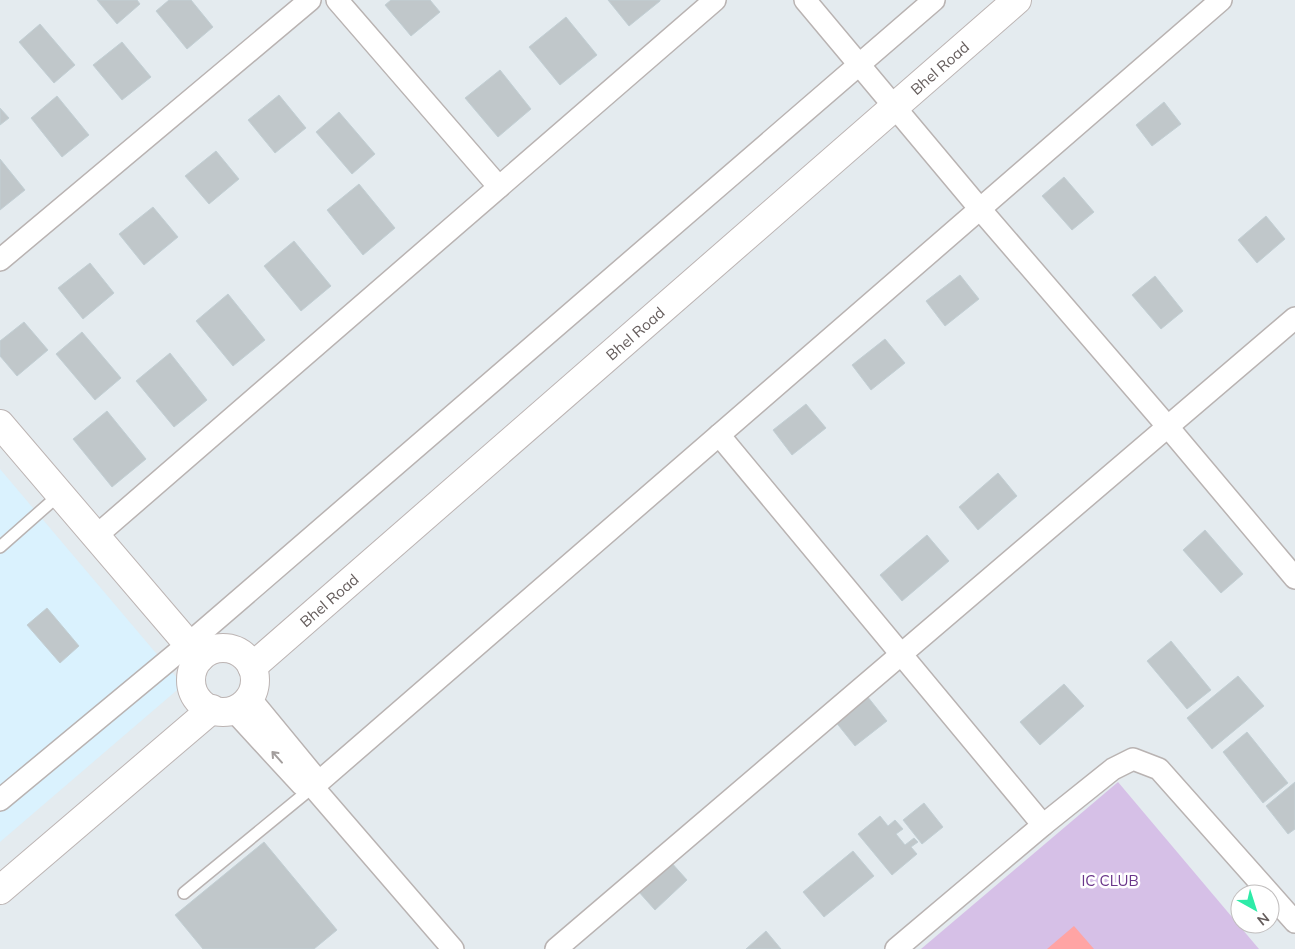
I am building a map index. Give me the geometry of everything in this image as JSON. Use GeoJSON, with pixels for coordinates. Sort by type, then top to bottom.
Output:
{"type":"FeatureCollection","features":[{"type":"Feature","properties":{"kind":"street"},"geometry":{"type":"LineString","coordinates":[[0,260],[310,0]]}},
{"type":"Feature","properties":{"kind":"street"},"geometry":{"type":"LineString","coordinates":[[337,0],[499,187]]}},
{"type":"Feature","properties":{"kind":"street"},"geometry":{"type":"LineString","coordinates":[[96,536],[715,0]]}},
{"type":"Feature","properties":{"kind":"street"},"geometry":{"type":"LineString","coordinates":[[804,0],[1295,578]]}},
{"type":"Feature","properties":{"kind":"street"},"geometry":{"type":"LineString","coordinates":[[0,800],[194,651],[934,0]]}},
{"type":"Feature","properties":{"kind":"street","name":"Bhel Road"},"geometry":{"type":"LineString","coordinates":[[252,667],[1017,0]]}},
{"type":"Feature","properties":{"kind":"street"},"geometry":{"type":"LineString","coordinates":[[313,787],[1221,0]]}},
{"type":"Feature","properties":{"kind":"street"},"geometry":{"type":"LineString","coordinates":[[556,949],[1295,318]]}},
{"type":"Feature","properties":{"kind":"street"},"geometry":{"type":"LineString","coordinates":[[0,424],[194,651],[194,666],[191,676],[192,687],[196,697],[203,704],[232,705],[314,776],[313,787],[453,949]]}},
{"type":"Feature","properties":{"kind":"street"},"geometry":{"type":"LineString","coordinates":[[719,435],[1043,825]]}},
{"type":"Feature","properties":{"kind":"street"},"geometry":{"type":"LineString","coordinates":[[0,890],[254,688],[255,677],[252,667],[247,658],[239,652],[229,648],[194,651]]}},
{"type":"Feature","properties":{"kind":"street"},"geometry":{"type":"LineString","coordinates":[[896,949],[1043,825],[1113,769],[1133,759],[1159,769],[1295,922]]}},
{"type":"Feature","properties":{"kind":"lane"},"geometry":{"type":"LineString","coordinates":[[0,547],[60,494]]}},
{"type":"Feature","properties":{"kind":"lane"},"geometry":{"type":"LineString","coordinates":[[184,893],[313,787]]}},
{"type":"Feature","properties":{"kind":"shaded area"},"geometry":{"type":"Polygon","coordinates":[[[0,469],[183,685],[0,842],[0,469]]]}},
{"type":"Feature","properties":{"kind":"shaded area"},"geometry":{"type":"Polygon","coordinates":[[[1074,926],[1094,949],[1047,949],[1074,926]]]}},
{"type":"Feature","properties":{"kind":"green space","name":"IC CLUB"},"geometry":{"type":"Polygon","coordinates":[[[1118,782],[1230,915],[1230,934],[1246,934],[1259,949],[921,949],[1118,782]]]}},
{"type":"Feature","properties":{"kind":"building"},"geometry":{"type":"Polygon","coordinates":[[[97,0],[137,0],[140,4],[117,24],[97,0]]]}},
{"type":"Feature","properties":{"kind":"building"},"geometry":{"type":"Polygon","coordinates":[[[169,0],[191,0],[213,27],[187,49],[156,11],[169,0]]]}},
{"type":"Feature","properties":{"kind":"building"},"geometry":{"type":"Polygon","coordinates":[[[391,0],[430,0],[440,12],[411,36],[385,5],[391,0]]]}},
{"type":"Feature","properties":{"kind":"building"},"geometry":{"type":"Polygon","coordinates":[[[608,0],[660,0],[660,1],[629,26],[608,0]]]}},
{"type":"Feature","properties":{"kind":"building"},"geometry":{"type":"Polygon","coordinates":[[[566,17],[597,55],[560,85],[529,47],[566,17]]]}},
{"type":"Feature","properties":{"kind":"building"},"geometry":{"type":"Polygon","coordinates":[[[40,24],[75,65],[54,83],[19,42],[40,24]]]}},
{"type":"Feature","properties":{"kind":"building"},"geometry":{"type":"Polygon","coordinates":[[[122,42],[151,77],[122,100],[93,65],[122,42]]]}},
{"type":"Feature","properties":{"kind":"building"},"geometry":{"type":"Polygon","coordinates":[[[500,70],[531,109],[498,137],[465,98],[500,70]]]}},
{"type":"Feature","properties":{"kind":"building"},"geometry":{"type":"Polygon","coordinates":[[[279,95],[306,128],[275,153],[248,120],[279,95]]]}},
{"type":"Feature","properties":{"kind":"building"},"geometry":{"type":"Polygon","coordinates":[[[57,96],[89,135],[62,157],[31,118],[57,96]]]}},
{"type":"Feature","properties":{"kind":"building"},"geometry":{"type":"Polygon","coordinates":[[[1164,102],[1181,124],[1152,146],[1136,125],[1164,102]]]}},
{"type":"Feature","properties":{"kind":"building"},"geometry":{"type":"Polygon","coordinates":[[[0,108],[9,118],[0,125],[0,108]]]}},
{"type":"Feature","properties":{"kind":"building"},"geometry":{"type":"Polygon","coordinates":[[[339,112],[375,154],[352,174],[316,132],[339,112]]]}},
{"type":"Feature","properties":{"kind":"building"},"geometry":{"type":"Polygon","coordinates":[[[216,151],[239,179],[209,204],[185,176],[216,151]]]}},
{"type":"Feature","properties":{"kind":"building"},"geometry":{"type":"Polygon","coordinates":[[[0,159],[25,190],[0,210],[0,159]]]}},
{"type":"Feature","properties":{"kind":"building"},"geometry":{"type":"Polygon","coordinates":[[[1064,177],[1094,212],[1072,230],[1042,196],[1064,177]]]}},
{"type":"Feature","properties":{"kind":"building"},"geometry":{"type":"Polygon","coordinates":[[[359,184],[395,228],[363,255],[327,210],[359,184]]]}},
{"type":"Feature","properties":{"kind":"building"},"geometry":{"type":"Polygon","coordinates":[[[153,207],[178,237],[144,265],[119,234],[153,207]]]}},
{"type":"Feature","properties":{"kind":"building"},"geometry":{"type":"Polygon","coordinates":[[[1266,216],[1285,239],[1257,263],[1238,240],[1266,216]]]}},
{"type":"Feature","properties":{"kind":"building"},"geometry":{"type":"Polygon","coordinates":[[[294,241],[331,286],[301,311],[264,266],[294,241]]]}},
{"type":"Feature","properties":{"kind":"building"},"geometry":{"type":"Polygon","coordinates":[[[90,263],[114,293],[83,319],[58,288],[90,263]]]}},
{"type":"Feature","properties":{"kind":"building"},"geometry":{"type":"Polygon","coordinates":[[[960,275],[979,299],[945,326],[926,301],[960,275]]]}},
{"type":"Feature","properties":{"kind":"building"},"geometry":{"type":"Polygon","coordinates":[[[1155,276],[1183,311],[1161,329],[1132,295],[1155,276]]]}},
{"type":"Feature","properties":{"kind":"building"},"geometry":{"type":"Polygon","coordinates":[[[228,294],[265,340],[233,366],[196,321],[228,294]]]}},
{"type":"Feature","properties":{"kind":"building"},"geometry":{"type":"Polygon","coordinates":[[[24,322],[48,350],[17,376],[0,356],[0,341],[24,322]]]}},
{"type":"Feature","properties":{"kind":"building"},"geometry":{"type":"Polygon","coordinates":[[[82,332],[121,378],[95,400],[56,354],[82,332]]]}},
{"type":"Feature","properties":{"kind":"building"},"geometry":{"type":"Polygon","coordinates":[[[885,339],[905,363],[871,390],[852,365],[885,339]]]}},
{"type":"Feature","properties":{"kind":"building"},"geometry":{"type":"Polygon","coordinates":[[[170,353],[207,400],[174,427],[136,381],[170,353]]]}},
{"type":"Feature","properties":{"kind":"building"},"geometry":{"type":"Polygon","coordinates":[[[806,404],[826,428],[792,455],[773,430],[806,404]]]}},
{"type":"Feature","properties":{"kind":"building"},"geometry":{"type":"Polygon","coordinates":[[[107,411],[146,459],[112,487],[73,439],[107,411]]]}},
{"type":"Feature","properties":{"kind":"building"},"geometry":{"type":"Polygon","coordinates":[[[998,473],[1017,496],[978,530],[959,507],[998,473]]]}},
{"type":"Feature","properties":{"kind":"building"},"geometry":{"type":"Polygon","coordinates":[[[1205,530],[1243,574],[1221,593],[1183,550],[1205,530]]]}},
{"type":"Feature","properties":{"kind":"building"},"geometry":{"type":"Polygon","coordinates":[[[927,535],[949,561],[902,601],[880,575],[927,535]]]}},
{"type":"Feature","properties":{"kind":"building"},"geometry":{"type":"Polygon","coordinates":[[[47,608],[79,646],[60,663],[27,625],[47,608]]]}},
{"type":"Feature","properties":{"kind":"building"},"geometry":{"type":"Polygon","coordinates":[[[1171,641],[1211,690],[1187,709],[1147,661],[1171,641]]]}},
{"type":"Feature","properties":{"kind":"building"},"geometry":{"type":"Polygon","coordinates":[[[1238,676],[1264,706],[1212,749],[1187,718],[1238,676]]]}},
{"type":"Feature","properties":{"kind":"building"},"geometry":{"type":"Polygon","coordinates":[[[1064,684],[1084,706],[1040,745],[1020,722],[1064,684]]]}},
{"type":"Feature","properties":{"kind":"building"},"geometry":{"type":"Polygon","coordinates":[[[867,696],[887,721],[855,746],[835,721],[867,696]]]}},
{"type":"Feature","properties":{"kind":"building"},"geometry":{"type":"Polygon","coordinates":[[[1247,732],[1288,783],[1263,803],[1223,752],[1247,732]]]}},
{"type":"Feature","properties":{"kind":"building"},"geometry":{"type":"Polygon","coordinates":[[[1295,782],[1295,829],[1288,834],[1266,806],[1295,782]]]}},
{"type":"Feature","properties":{"kind":"building"},"geometry":{"type":"Polygon","coordinates":[[[924,803],[943,827],[922,844],[903,820],[924,803]]]}},
{"type":"Feature","properties":{"kind":"building"},"geometry":{"type":"Polygon","coordinates":[[[880,816],[888,826],[895,820],[903,829],[896,834],[905,845],[914,838],[918,842],[911,847],[917,854],[892,875],[858,834],[880,816]]]}},
{"type":"Feature","properties":{"kind":"building"},"geometry":{"type":"Polygon","coordinates":[[[264,842],[337,930],[314,949],[203,949],[175,915],[264,842]]]}},
{"type":"Feature","properties":{"kind":"building"},"geometry":{"type":"Polygon","coordinates":[[[853,851],[874,876],[824,917],[803,892],[853,851]]]}},
{"type":"Feature","properties":{"kind":"building"},"geometry":{"type":"Polygon","coordinates":[[[670,861],[687,880],[655,910],[638,891],[670,861]]]}},
{"type":"Feature","properties":{"kind":"building"},"geometry":{"type":"Polygon","coordinates":[[[766,931],[781,949],[746,949],[766,931]]]}}]}
